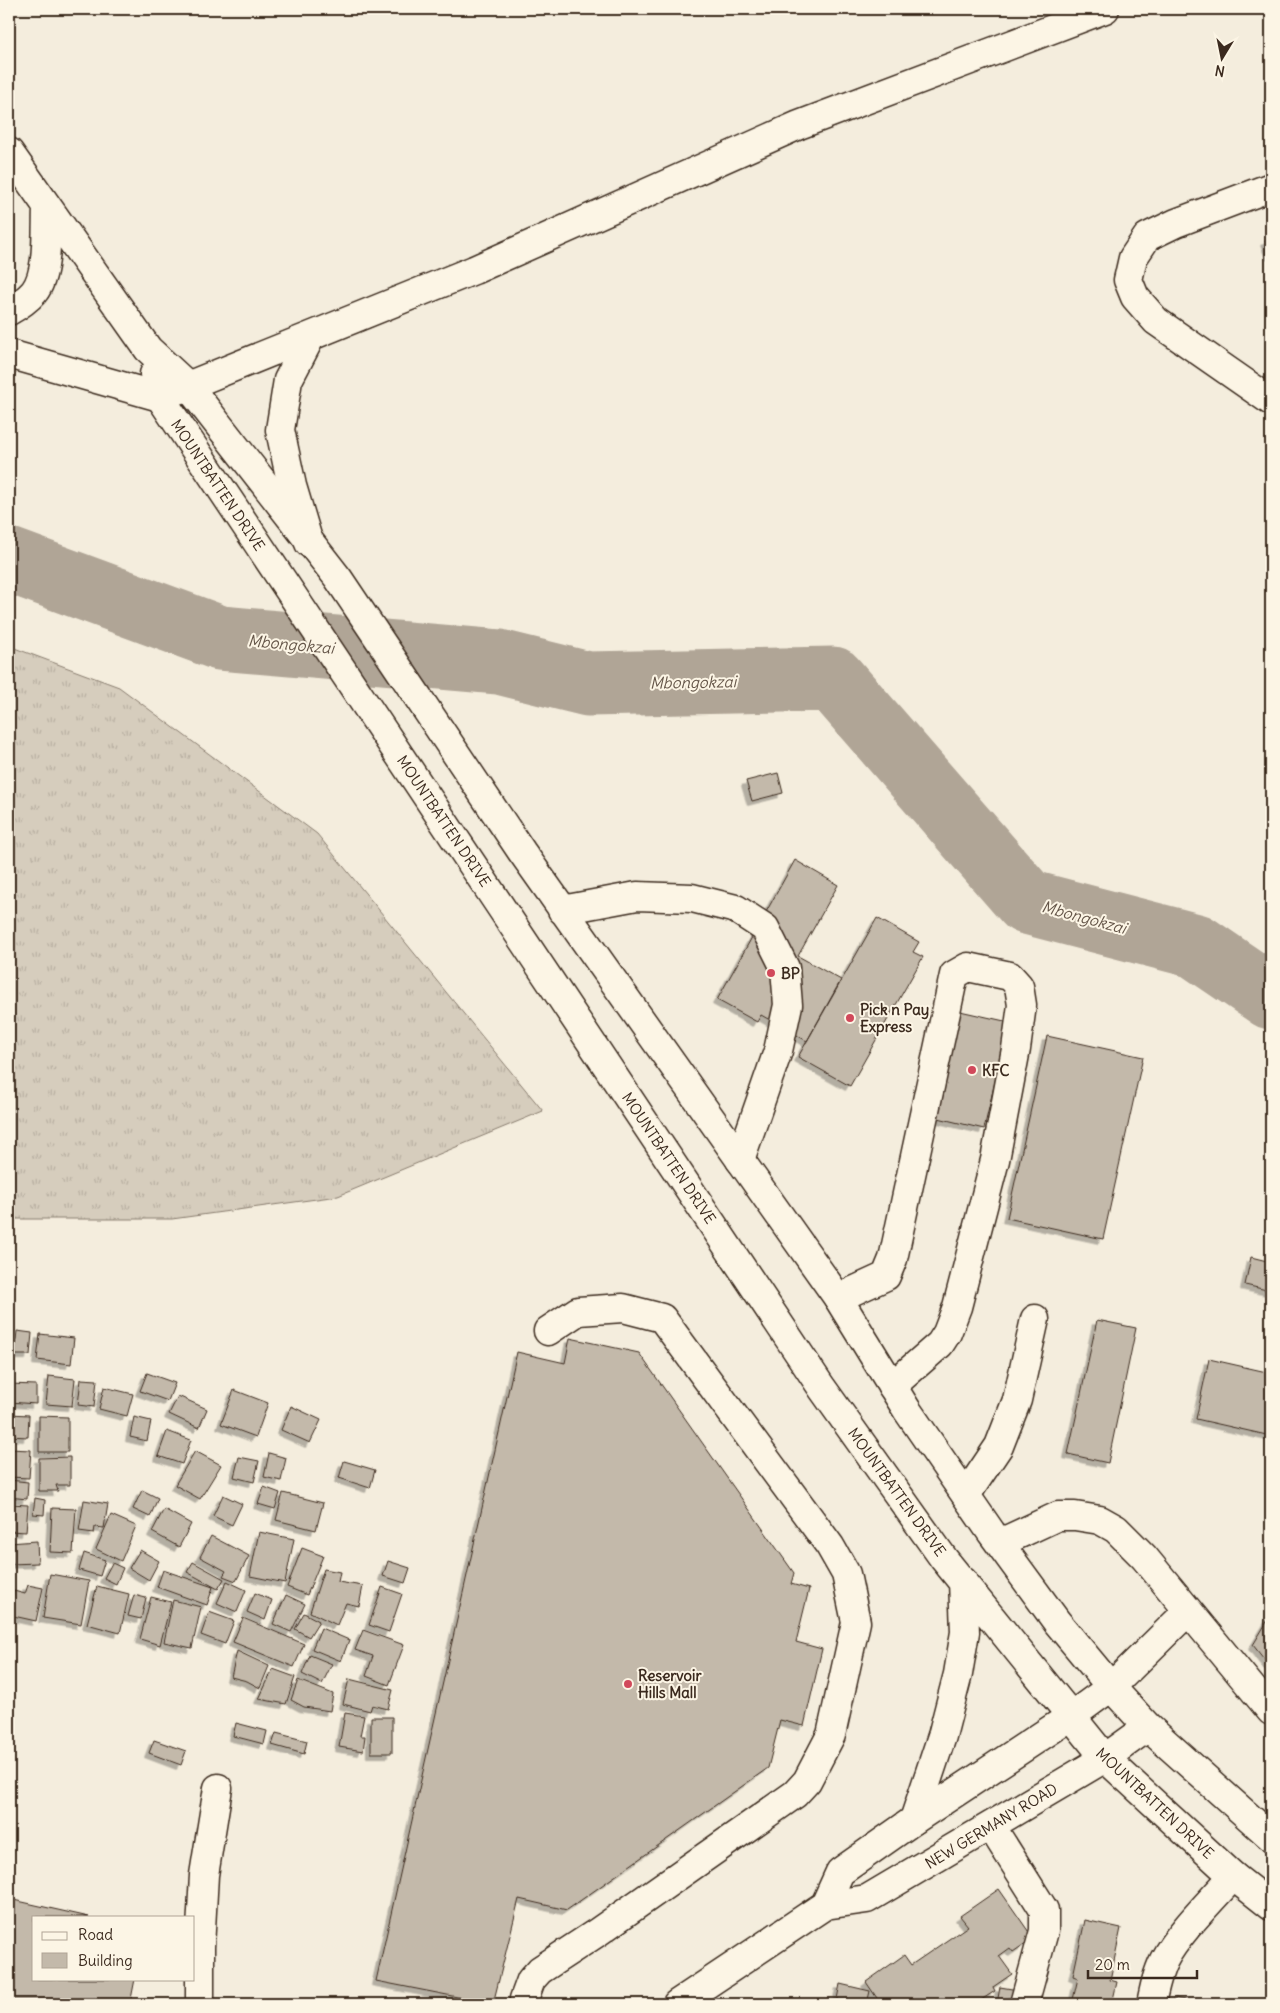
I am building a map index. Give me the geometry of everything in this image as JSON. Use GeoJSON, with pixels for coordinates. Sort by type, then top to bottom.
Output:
{"type":"FeatureCollection","features":[{"type":"Feature","properties":{"kind":"main road"},"geometry":{"type":"LineString","coordinates":[[9,354],[160,397],[189,387],[474,270],[799,125],[1105,9]]}},
{"type":"Feature","properties":{"kind":"main road","name":"MOUNTBATTEN DRIVE"},"geometry":{"type":"LineString","coordinates":[[9,152],[148,349],[189,387],[338,578],[562,910],[838,1298],[892,1386],[966,1495],[1057,1622],[1111,1687],[1148,1727],[1271,1837]]}},
{"type":"Feature","properties":{"kind":"main road"},"geometry":{"type":"LineString","coordinates":[[1271,186],[1176,223],[1147,237],[1133,258],[1128,280],[1136,297],[1156,322],[1271,401]]}},
{"type":"Feature","properties":{"kind":"main road"},"geometry":{"type":"LineString","coordinates":[[9,310],[20,305],[34,291],[43,272],[47,207]]}},
{"type":"Feature","properties":{"kind":"main road"},"geometry":{"type":"LineString","coordinates":[[309,543],[292,486],[280,430],[288,380],[310,338]]}},
{"type":"Feature","properties":{"kind":"main road","name":"MOUNTBATTEN DRIVE"},"geometry":{"type":"LineString","coordinates":[[148,349],[160,397],[822,1388],[944,1559],[1104,1758],[1232,1876],[1271,1906]]}},
{"type":"Feature","properties":{"kind":"main road"},"geometry":{"type":"LineString","coordinates":[[562,910],[637,896],[692,898],[736,909],[765,928],[785,968],[788,1005],[778,1051],[740,1160]]}},
{"type":"Feature","properties":{"kind":"main road"},"geometry":{"type":"LineString","coordinates":[[838,1298],[886,1276],[893,1259],[954,975],[968,967],[1010,976],[1019,986],[1022,1005],[1016,1049],[994,1160],[957,1307],[947,1333],[940,1344],[892,1386]]}},
{"type":"Feature","properties":{"kind":"main road"},"geometry":{"type":"LineString","coordinates":[[526,2004],[524,1999],[531,1980],[540,1970],[598,1932],[795,1794],[807,1781],[831,1735],[856,1622],[846,1574],[830,1546],[662,1318],[623,1308],[578,1311],[548,1331]]}},
{"type":"Feature","properties":{"kind":"main road"},"geometry":{"type":"LineString","coordinates":[[966,1495],[999,1446],[1017,1400],[1035,1319]]}},
{"type":"Feature","properties":{"kind":"main road"},"geometry":{"type":"LineString","coordinates":[[1000,1543],[1058,1516],[1075,1516],[1100,1520],[1116,1529],[1137,1550],[1271,1711]]}},
{"type":"Feature","properties":{"kind":"main road"},"geometry":{"type":"LineString","coordinates":[[914,1820],[942,1736],[958,1674],[965,1632],[962,1580]]}},
{"type":"Feature","properties":{"kind":"main road"},"geometry":{"type":"LineString","coordinates":[[825,1905],[840,1872],[914,1820],[1070,1717],[1111,1687],[1188,1611]]}},
{"type":"Feature","properties":{"kind":"main road","name":"NEW GERMANY ROAD"},"geometry":{"type":"LineString","coordinates":[[677,2004],[825,1905],[867,1900],[1104,1758],[1148,1727]]}},
{"type":"Feature","properties":{"kind":"main road"},"geometry":{"type":"LineString","coordinates":[[200,2004],[200,1947],[204,1875],[218,1788]]}},
{"type":"Feature","properties":{"kind":"main road"},"geometry":{"type":"LineString","coordinates":[[991,1826],[1044,1910],[1044,1931],[1024,2004]]}},
{"type":"Feature","properties":{"kind":"main road"},"geometry":{"type":"LineString","coordinates":[[1150,2004],[1161,1968],[1175,1943],[1232,1876]]}},
{"type":"Feature","properties":{"kind":"green space"},"geometry":{"type":"Polygon","coordinates":[[[9,646],[119,687],[317,834],[543,1111],[338,1196],[172,1219],[9,1219],[9,646]]]}},
{"type":"Feature","properties":{"kind":"building"},"geometry":{"type":"Polygon","coordinates":[[[1271,239],[1271,256],[1265,241],[1271,239]]]}},
{"type":"Feature","properties":{"kind":"building"},"geometry":{"type":"Polygon","coordinates":[[[778,773],[783,793],[752,801],[746,781],[778,773]]]}},
{"type":"Feature","properties":{"kind":"building"},"geometry":{"type":"Polygon","coordinates":[[[795,860],[838,885],[798,956],[841,980],[807,1041],[761,1015],[757,1022],[717,1000],[795,860]]]}},
{"type":"Feature","properties":{"kind":"building"},"geometry":{"type":"Polygon","coordinates":[[[877,918],[919,942],[913,952],[923,957],[850,1086],[798,1057],[877,918]]]}},
{"type":"Feature","properties":{"kind":"building","name":"KFC"},"geometry":{"type":"Polygon","coordinates":[[[960,1011],[1009,1022],[984,1129],[934,1117],[960,1011]]]}},
{"type":"Feature","properties":{"kind":"building"},"geometry":{"type":"Polygon","coordinates":[[[1047,1036],[1143,1057],[1103,1239],[1007,1218],[1047,1036]]]}},
{"type":"Feature","properties":{"kind":"building"},"geometry":{"type":"Polygon","coordinates":[[[1251,1257],[1271,1262],[1271,1291],[1245,1285],[1251,1257]]]}},
{"type":"Feature","properties":{"kind":"building"},"geometry":{"type":"Polygon","coordinates":[[[1097,1320],[1136,1328],[1108,1463],[1068,1454],[1097,1320]]]}},
{"type":"Feature","properties":{"kind":"building"},"geometry":{"type":"Polygon","coordinates":[[[17,1331],[32,1333],[30,1355],[14,1355],[17,1331]]]}},
{"type":"Feature","properties":{"kind":"building"},"geometry":{"type":"Polygon","coordinates":[[[40,1334],[74,1338],[71,1364],[37,1360],[40,1334]]]}},
{"type":"Feature","properties":{"kind":"building","name":"Reservoir Hills Mall"},"geometry":{"type":"Polygon","coordinates":[[[570,1338],[639,1353],[794,1573],[791,1584],[809,1589],[796,1642],[822,1649],[804,1726],[780,1720],[768,1768],[567,1910],[519,1899],[493,2004],[376,1981],[517,1352],[565,1363],[570,1338]]]}},
{"type":"Feature","properties":{"kind":"building"},"geometry":{"type":"Polygon","coordinates":[[[9,1353],[14,1355],[11,1369],[9,1368],[9,1353]]]}},
{"type":"Feature","properties":{"kind":"building"},"geometry":{"type":"Polygon","coordinates":[[[1209,1359],[1271,1373],[1271,1436],[1196,1419],[1209,1359]]]}},
{"type":"Feature","properties":{"kind":"building"},"geometry":{"type":"Polygon","coordinates":[[[147,1373],[175,1383],[168,1401],[140,1391],[147,1373]]]}},
{"type":"Feature","properties":{"kind":"building"},"geometry":{"type":"Polygon","coordinates":[[[49,1376],[75,1379],[72,1406],[46,1404],[49,1376]]]}},
{"type":"Feature","properties":{"kind":"building"},"geometry":{"type":"Polygon","coordinates":[[[81,1379],[97,1380],[94,1407],[78,1405],[81,1379]]]}},
{"type":"Feature","properties":{"kind":"building"},"geometry":{"type":"Polygon","coordinates":[[[9,1384],[36,1385],[36,1404],[9,1402],[9,1384]]]}},
{"type":"Feature","properties":{"kind":"building"},"geometry":{"type":"Polygon","coordinates":[[[104,1387],[133,1394],[127,1416],[99,1409],[104,1387]]]}},
{"type":"Feature","properties":{"kind":"building"},"geometry":{"type":"Polygon","coordinates":[[[234,1390],[268,1403],[256,1437],[221,1424],[234,1390]]]}},
{"type":"Feature","properties":{"kind":"building"},"geometry":{"type":"Polygon","coordinates":[[[178,1396],[207,1409],[199,1428],[169,1414],[178,1396]]]}},
{"type":"Feature","properties":{"kind":"building"},"geometry":{"type":"Polygon","coordinates":[[[291,1406],[321,1420],[310,1443],[281,1430],[291,1406]]]}},
{"type":"Feature","properties":{"kind":"building"},"geometry":{"type":"Polygon","coordinates":[[[9,1414],[29,1415],[28,1437],[9,1436],[9,1414]]]}},
{"type":"Feature","properties":{"kind":"building"},"geometry":{"type":"Polygon","coordinates":[[[39,1416],[68,1417],[68,1452],[39,1452],[39,1416]]]}},
{"type":"Feature","properties":{"kind":"building"},"geometry":{"type":"Polygon","coordinates":[[[134,1417],[151,1421],[147,1441],[130,1437],[134,1417]]]}},
{"type":"Feature","properties":{"kind":"building"},"geometry":{"type":"Polygon","coordinates":[[[167,1431],[191,1440],[182,1464],[158,1456],[167,1431]]]}},
{"type":"Feature","properties":{"kind":"building"},"geometry":{"type":"Polygon","coordinates":[[[9,1449],[31,1450],[29,1478],[9,1477],[9,1449]]]}},
{"type":"Feature","properties":{"kind":"building"},"geometry":{"type":"Polygon","coordinates":[[[195,1451],[221,1465],[200,1499],[175,1485],[195,1451]]]}},
{"type":"Feature","properties":{"kind":"building"},"geometry":{"type":"Polygon","coordinates":[[[269,1453],[286,1458],[281,1481],[264,1477],[269,1453]]]}},
{"type":"Feature","properties":{"kind":"building"},"geometry":{"type":"Polygon","coordinates":[[[70,1457],[70,1485],[56,1485],[58,1491],[39,1491],[39,1458],[70,1457]]]}},
{"type":"Feature","properties":{"kind":"building"},"geometry":{"type":"Polygon","coordinates":[[[239,1457],[259,1461],[254,1482],[234,1477],[239,1457]]]}},
{"type":"Feature","properties":{"kind":"building"},"geometry":{"type":"Polygon","coordinates":[[[344,1461],[375,1470],[370,1488],[339,1478],[344,1461]]]}},
{"type":"Feature","properties":{"kind":"building"},"geometry":{"type":"Polygon","coordinates":[[[9,1480],[28,1482],[27,1499],[9,1497],[9,1480]]]}},
{"type":"Feature","properties":{"kind":"building"},"geometry":{"type":"Polygon","coordinates":[[[264,1487],[280,1493],[275,1509],[258,1504],[264,1487]]]}},
{"type":"Feature","properties":{"kind":"building"},"geometry":{"type":"Polygon","coordinates":[[[142,1490],[158,1498],[150,1517],[133,1509],[142,1490]]]}},
{"type":"Feature","properties":{"kind":"building"},"geometry":{"type":"Polygon","coordinates":[[[283,1493],[323,1503],[316,1530],[276,1520],[283,1493]]]}},
{"type":"Feature","properties":{"kind":"building"},"geometry":{"type":"Polygon","coordinates":[[[223,1495],[242,1504],[232,1525],[213,1516],[223,1495]]]}},
{"type":"Feature","properties":{"kind":"building"},"geometry":{"type":"Polygon","coordinates":[[[35,1498],[45,1500],[44,1515],[33,1514],[35,1498]]]}},
{"type":"Feature","properties":{"kind":"building"},"geometry":{"type":"Polygon","coordinates":[[[84,1500],[108,1504],[104,1528],[95,1527],[94,1533],[79,1531],[84,1500]]]}},
{"type":"Feature","properties":{"kind":"building"},"geometry":{"type":"Polygon","coordinates":[[[9,1504],[28,1505],[26,1532],[9,1531],[9,1504]]]}},
{"type":"Feature","properties":{"kind":"building"},"geometry":{"type":"Polygon","coordinates":[[[52,1508],[76,1509],[73,1553],[50,1552],[52,1508]]]}},
{"type":"Feature","properties":{"kind":"building"},"geometry":{"type":"Polygon","coordinates":[[[164,1509],[191,1524],[179,1547],[152,1532],[164,1509]]]}},
{"type":"Feature","properties":{"kind":"building"},"geometry":{"type":"Polygon","coordinates":[[[111,1515],[136,1526],[121,1561],[96,1549],[111,1515]]]}},
{"type":"Feature","properties":{"kind":"building"},"geometry":{"type":"Polygon","coordinates":[[[259,1532],[294,1539],[285,1583],[250,1576],[259,1532]]]}},
{"type":"Feature","properties":{"kind":"building"},"geometry":{"type":"Polygon","coordinates":[[[211,1536],[249,1556],[236,1581],[223,1576],[226,1571],[200,1557],[211,1536]]]}},
{"type":"Feature","properties":{"kind":"building"},"geometry":{"type":"Polygon","coordinates":[[[37,1541],[38,1563],[10,1564],[9,1543],[37,1541]]]}},
{"type":"Feature","properties":{"kind":"building"},"geometry":{"type":"Polygon","coordinates":[[[302,1548],[323,1556],[307,1595],[287,1587],[302,1548]]]}},
{"type":"Feature","properties":{"kind":"building"},"geometry":{"type":"Polygon","coordinates":[[[140,1550],[159,1561],[149,1580],[129,1568],[140,1550]]]}},
{"type":"Feature","properties":{"kind":"building"},"geometry":{"type":"Polygon","coordinates":[[[84,1553],[105,1560],[100,1576],[79,1570],[84,1553]]]}},
{"type":"Feature","properties":{"kind":"building"},"geometry":{"type":"Polygon","coordinates":[[[388,1561],[410,1568],[405,1583],[383,1576],[388,1561]]]}},
{"type":"Feature","properties":{"kind":"building"},"geometry":{"type":"Polygon","coordinates":[[[193,1562],[224,1579],[218,1589],[187,1572],[193,1562]]]}},
{"type":"Feature","properties":{"kind":"building"},"geometry":{"type":"Polygon","coordinates":[[[112,1563],[123,1568],[116,1584],[104,1578],[112,1563]]]}},
{"type":"Feature","properties":{"kind":"building"},"geometry":{"type":"Polygon","coordinates":[[[324,1569],[340,1572],[338,1582],[363,1586],[359,1606],[346,1603],[337,1625],[310,1612],[324,1569]]]}},
{"type":"Feature","properties":{"kind":"building"},"geometry":{"type":"Polygon","coordinates":[[[163,1570],[213,1587],[207,1605],[157,1587],[163,1570]]]}},
{"type":"Feature","properties":{"kind":"building"},"geometry":{"type":"Polygon","coordinates":[[[50,1574],[89,1581],[81,1624],[43,1618],[50,1574]]]}},
{"type":"Feature","properties":{"kind":"building"},"geometry":{"type":"Polygon","coordinates":[[[227,1581],[246,1590],[237,1612],[217,1603],[227,1581]]]}},
{"type":"Feature","properties":{"kind":"building"},"geometry":{"type":"Polygon","coordinates":[[[28,1585],[43,1588],[36,1621],[9,1615],[14,1591],[25,1594],[28,1585]]]}},
{"type":"Feature","properties":{"kind":"building"},"geometry":{"type":"Polygon","coordinates":[[[97,1586],[129,1594],[120,1633],[87,1624],[97,1586]]]}},
{"type":"Feature","properties":{"kind":"building"},"geometry":{"type":"Polygon","coordinates":[[[382,1587],[402,1594],[389,1632],[369,1625],[382,1587]]]}},
{"type":"Feature","properties":{"kind":"building"},"geometry":{"type":"Polygon","coordinates":[[[255,1593],[272,1600],[265,1620],[247,1612],[255,1593]]]}},
{"type":"Feature","properties":{"kind":"building"},"geometry":{"type":"Polygon","coordinates":[[[134,1595],[146,1598],[141,1619],[128,1616],[134,1595]]]}},
{"type":"Feature","properties":{"kind":"building"},"geometry":{"type":"Polygon","coordinates":[[[286,1595],[305,1604],[291,1632],[273,1624],[286,1595]]]}},
{"type":"Feature","properties":{"kind":"building"},"geometry":{"type":"Polygon","coordinates":[[[151,1597],[171,1602],[160,1645],[140,1639],[151,1597]]]}},
{"type":"Feature","properties":{"kind":"building"},"geometry":{"type":"Polygon","coordinates":[[[173,1600],[201,1607],[192,1648],[164,1642],[173,1600]]]}},
{"type":"Feature","properties":{"kind":"building"},"geometry":{"type":"Polygon","coordinates":[[[209,1612],[234,1621],[225,1644],[201,1635],[209,1612]]]}},
{"type":"Feature","properties":{"kind":"building"},"geometry":{"type":"Polygon","coordinates":[[[304,1613],[319,1621],[309,1637],[295,1629],[304,1613]]]}},
{"type":"Feature","properties":{"kind":"building"},"geometry":{"type":"Polygon","coordinates":[[[1271,1615],[1271,1668],[1253,1645],[1271,1615]]]}},
{"type":"Feature","properties":{"kind":"building"},"geometry":{"type":"Polygon","coordinates":[[[243,1618],[304,1644],[294,1667],[233,1642],[243,1618]]]}},
{"type":"Feature","properties":{"kind":"building"},"geometry":{"type":"Polygon","coordinates":[[[321,1628],[349,1640],[341,1661],[312,1649],[321,1628]]]}},
{"type":"Feature","properties":{"kind":"building"},"geometry":{"type":"Polygon","coordinates":[[[363,1630],[404,1645],[389,1685],[366,1676],[373,1656],[355,1650],[363,1630]]]}},
{"type":"Feature","properties":{"kind":"building"},"geometry":{"type":"Polygon","coordinates":[[[237,1651],[269,1666],[260,1688],[247,1681],[231,1677],[237,1651]]]}},
{"type":"Feature","properties":{"kind":"building"},"geometry":{"type":"Polygon","coordinates":[[[310,1655],[332,1664],[322,1684],[302,1674],[310,1655]]]}},
{"type":"Feature","properties":{"kind":"building"},"geometry":{"type":"Polygon","coordinates":[[[273,1669],[295,1677],[286,1704],[259,1699],[273,1669]]]}},
{"type":"Feature","properties":{"kind":"building"},"geometry":{"type":"Polygon","coordinates":[[[349,1679],[393,1690],[388,1709],[372,1705],[370,1711],[343,1704],[349,1679]]]}},
{"type":"Feature","properties":{"kind":"building"},"geometry":{"type":"Polygon","coordinates":[[[298,1680],[333,1694],[330,1711],[304,1707],[291,1700],[298,1680]]]}},
{"type":"Feature","properties":{"kind":"building"},"geometry":{"type":"Polygon","coordinates":[[[345,1713],[364,1716],[360,1736],[365,1736],[363,1751],[339,1747],[345,1713]]]}},
{"type":"Feature","properties":{"kind":"building"},"geometry":{"type":"Polygon","coordinates":[[[371,1717],[392,1717],[392,1753],[371,1753],[371,1717]]]}},
{"type":"Feature","properties":{"kind":"building"},"geometry":{"type":"Polygon","coordinates":[[[236,1723],[267,1731],[264,1744],[233,1736],[236,1723]]]}},
{"type":"Feature","properties":{"kind":"building"},"geometry":{"type":"Polygon","coordinates":[[[276,1733],[307,1741],[304,1754],[272,1745],[276,1733]]]}},
{"type":"Feature","properties":{"kind":"building"},"geometry":{"type":"Polygon","coordinates":[[[154,1740],[186,1751],[181,1765],[149,1753],[154,1740]]]}},
{"type":"Feature","properties":{"kind":"building"},"geometry":{"type":"Polygon","coordinates":[[[999,1889],[1033,1938],[1013,1952],[1010,1948],[999,1956],[1012,1974],[993,1987],[995,1991],[975,2004],[881,2004],[866,1982],[904,1955],[911,1965],[968,1926],[960,1916],[999,1889]]]}},
{"type":"Feature","properties":{"kind":"building"},"geometry":{"type":"Polygon","coordinates":[[[9,1899],[85,1916],[32,1916],[32,1980],[135,1980],[130,2004],[9,2004],[9,1899]]]}},
{"type":"Feature","properties":{"kind":"building"},"geometry":{"type":"Polygon","coordinates":[[[1085,1920],[1121,1928],[1110,1980],[1117,1982],[1112,2004],[1072,2004],[1078,1978],[1073,1976],[1085,1920]]]}},
{"type":"Feature","properties":{"kind":"building"},"geometry":{"type":"Polygon","coordinates":[[[840,1984],[870,1991],[867,2004],[836,2004],[840,1984]]]}},
{"type":"Feature","properties":{"kind":"building"},"geometry":{"type":"Polygon","coordinates":[[[1000,1987],[1018,1990],[1015,2004],[997,2004],[1000,1987]]]}},
{"type":"Feature","properties":{"kind":"building"},"geometry":{"type":"Polygon","coordinates":[[[1175,1998],[1204,2004],[1174,2004],[1175,1998]]]}},
{"type":"Feature","properties":{"kind":"waterway","name":"Mbongokzai"},"geometry":{"type":"LineString","coordinates":[[9,560],[220,638],[499,662],[588,684],[833,679],[1027,902],[1196,946],[1271,997]]}},
{"type":"Feature","properties":{"kind":"place","name":"BP"},"geometry":{"type":"Point","coordinates":[771,973]}},
{"type":"Feature","properties":{"kind":"place","name":"Pick n Pay Express"},"geometry":{"type":"Point","coordinates":[850,1018]}},
{"type":"Feature","properties":{"kind":"place","name":"KFC"},"geometry":{"type":"Point","coordinates":[972,1070]}},
{"type":"Feature","properties":{"kind":"place","name":"Reservoir Hills Mall"},"geometry":{"type":"Point","coordinates":[628,1684]}}]}
